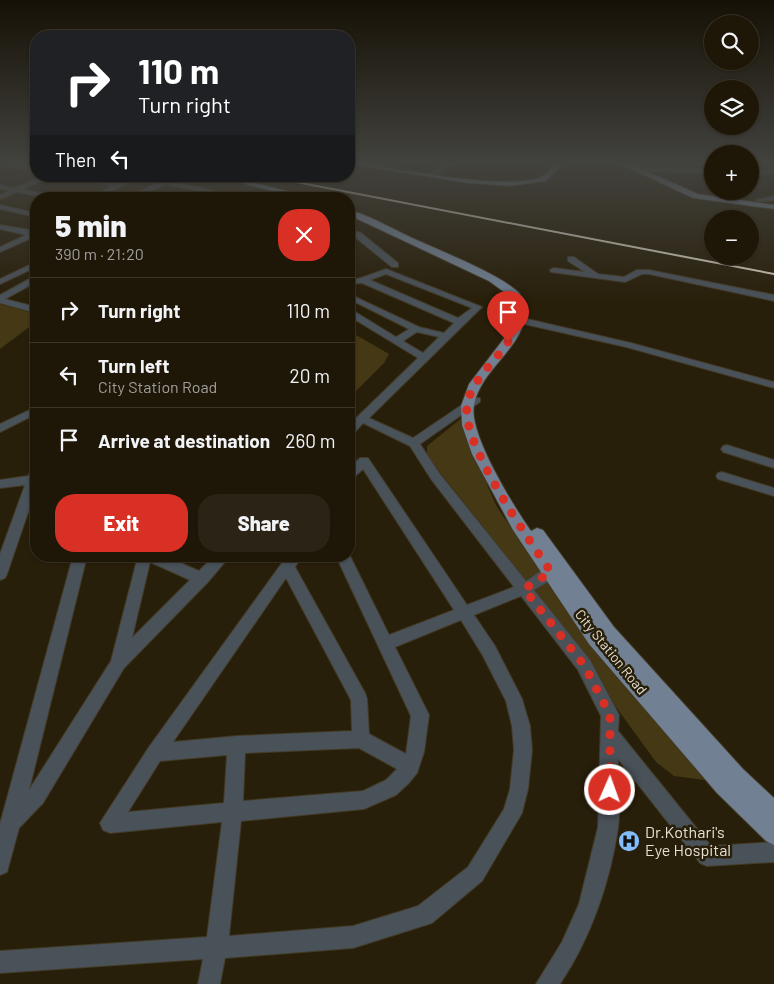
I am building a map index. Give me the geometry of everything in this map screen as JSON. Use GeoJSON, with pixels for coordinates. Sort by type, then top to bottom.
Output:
{"type":"FeatureCollection","features":[{"type":"Feature","properties":{"kind":"main road"},"geometry":{"type":"LineString","coordinates":[[355,210],[497,276],[522,294],[529,306],[527,322],[510,353],[482,384],[471,403]]}},
{"type":"Feature","properties":{"kind":"main road"},"geometry":{"type":"LineString","coordinates":[[355,215],[492,279],[515,295],[521,306],[520,318],[514,333],[476,384],[471,403]]}},
{"type":"Feature","properties":{"kind":"main road","name":"City Station Road"},"geometry":{"type":"LineString","coordinates":[[471,403],[469,426],[479,454],[519,526],[607,633],[736,776],[774,813]]}},
{"type":"Feature","properties":{"kind":"main road","name":"City Station Road"},"geometry":{"type":"LineString","coordinates":[[556,570],[596,638],[725,785],[774,833]]}},
{"type":"Feature","properties":{"kind":"street"},"geometry":{"type":"LineString","coordinates":[[13,210],[30,214]]}},
{"type":"Feature","properties":{"kind":"street"},"geometry":{"type":"LineString","coordinates":[[0,227],[30,232]]}},
{"type":"Feature","properties":{"kind":"street"},"geometry":{"type":"LineString","coordinates":[[355,234],[396,265]]}},
{"type":"Feature","properties":{"kind":"street"},"geometry":{"type":"LineString","coordinates":[[0,250],[30,235]]}},
{"type":"Feature","properties":{"kind":"street"},"geometry":{"type":"LineString","coordinates":[[571,259],[596,276]]}},
{"type":"Feature","properties":{"kind":"street"},"geometry":{"type":"LineString","coordinates":[[0,282],[30,267]]}},
{"type":"Feature","properties":{"kind":"street"},"geometry":{"type":"LineString","coordinates":[[554,270],[625,280],[640,272],[649,272],[774,298]]}},
{"type":"Feature","properties":{"kind":"street"},"geometry":{"type":"LineString","coordinates":[[355,281],[386,271],[478,307],[459,322],[355,424]]}},
{"type":"Feature","properties":{"kind":"street"},"geometry":{"type":"LineString","coordinates":[[363,280],[459,322]]}},
{"type":"Feature","properties":{"kind":"street"},"geometry":{"type":"LineString","coordinates":[[0,299],[30,282]]}},
{"type":"Feature","properties":{"kind":"street"},"geometry":{"type":"LineString","coordinates":[[0,299],[30,306]]}},
{"type":"Feature","properties":{"kind":"street"},"geometry":{"type":"LineString","coordinates":[[355,299],[416,329],[445,336]]}},
{"type":"Feature","properties":{"kind":"street"},"geometry":{"type":"LineString","coordinates":[[355,316],[424,357]]}},
{"type":"Feature","properties":{"kind":"street"},"geometry":{"type":"LineString","coordinates":[[527,322],[628,345],[774,385]]}},
{"type":"Feature","properties":{"kind":"street"},"geometry":{"type":"LineString","coordinates":[[396,341],[416,329]]}},
{"type":"Feature","properties":{"kind":"street"},"geometry":{"type":"LineString","coordinates":[[414,443],[471,403]]}},
{"type":"Feature","properties":{"kind":"street"},"geometry":{"type":"LineString","coordinates":[[0,428],[30,413]]}},
{"type":"Feature","properties":{"kind":"street"},"geometry":{"type":"LineString","coordinates":[[361,418],[414,443],[436,476],[584,665],[610,715],[608,827],[589,905],[570,950],[547,984]]}},
{"type":"Feature","properties":{"kind":"street"},"geometry":{"type":"LineString","coordinates":[[727,449],[774,464]]}},
{"type":"Feature","properties":{"kind":"street"},"geometry":{"type":"LineString","coordinates":[[0,962],[353,937],[424,915],[476,874],[512,813],[519,789],[523,750],[521,726],[514,699],[489,651],[364,461],[355,469]]}},
{"type":"Feature","properties":{"kind":"street"},"geometry":{"type":"LineString","coordinates":[[722,476],[774,492]]}},
{"type":"Feature","properties":{"kind":"street"},"geometry":{"type":"LineString","coordinates":[[0,484],[30,477]]}},
{"type":"Feature","properties":{"kind":"street"},"geometry":{"type":"LineString","coordinates":[[0,574],[30,490]]}},
{"type":"Feature","properties":{"kind":"street"},"geometry":{"type":"LineString","coordinates":[[0,865],[78,562]]}},
{"type":"Feature","properties":{"kind":"street"},"geometry":{"type":"LineString","coordinates":[[118,663],[143,562]]}},
{"type":"Feature","properties":{"kind":"street"},"geometry":{"type":"LineString","coordinates":[[164,562],[202,579]]}},
{"type":"Feature","properties":{"kind":"street"},"geometry":{"type":"LineString","coordinates":[[10,824],[36,796],[118,663],[218,562]]}},
{"type":"Feature","properties":{"kind":"street"},"geometry":{"type":"LineString","coordinates":[[290,562],[155,752],[110,823],[364,800],[395,785],[411,767],[420,738],[420,715],[346,562]]}},
{"type":"Feature","properties":{"kind":"street"},"geometry":{"type":"LineString","coordinates":[[291,562],[358,699],[361,739]]}},
{"type":"Feature","properties":{"kind":"street"},"geometry":{"type":"LineString","coordinates":[[386,643],[524,589],[556,570]]}},
{"type":"Feature","properties":{"kind":"street"},"geometry":{"type":"LineString","coordinates":[[611,736],[707,856],[774,852]]}},
{"type":"Feature","properties":{"kind":"street"},"geometry":{"type":"LineString","coordinates":[[155,752],[361,739],[411,767]]}},
{"type":"Feature","properties":{"kind":"street"},"geometry":{"type":"LineString","coordinates":[[209,984],[216,948],[234,812],[237,746]]}},
{"type":"Feature","properties":{"kind":"shaded area"},"geometry":{"type":"Polygon","coordinates":[[[0,304],[30,312],[30,326],[0,349],[0,304]]]}},
{"type":"Feature","properties":{"kind":"shaded area"},"geometry":{"type":"Polygon","coordinates":[[[355,334],[389,354],[384,363],[355,392],[355,334]]]}},
{"type":"Feature","properties":{"kind":"shaded area"},"geometry":{"type":"Polygon","coordinates":[[[463,417],[472,451],[497,507],[579,628],[712,781],[674,776],[656,762],[504,553],[427,456],[427,446],[463,417]]]}},
{"type":"Feature","properties":{"kind":"railway"},"geometry":{"type":"LineString","coordinates":[[441,210],[774,274]]}},
{"type":"Feature","properties":{"kind":"place","name":"Dr.Kothari's Eye Hospital"},"geometry":{"type":"Point","coordinates":[629,841]}},
{"type":"Feature","properties":{"kind":"route"},"geometry":{"type":"LineString","coordinates":[[508,342],[476,384],[467,406],[469,426],[479,454],[511,512],[551,572],[524,589],[584,665],[610,715],[610,790]]}}]}
